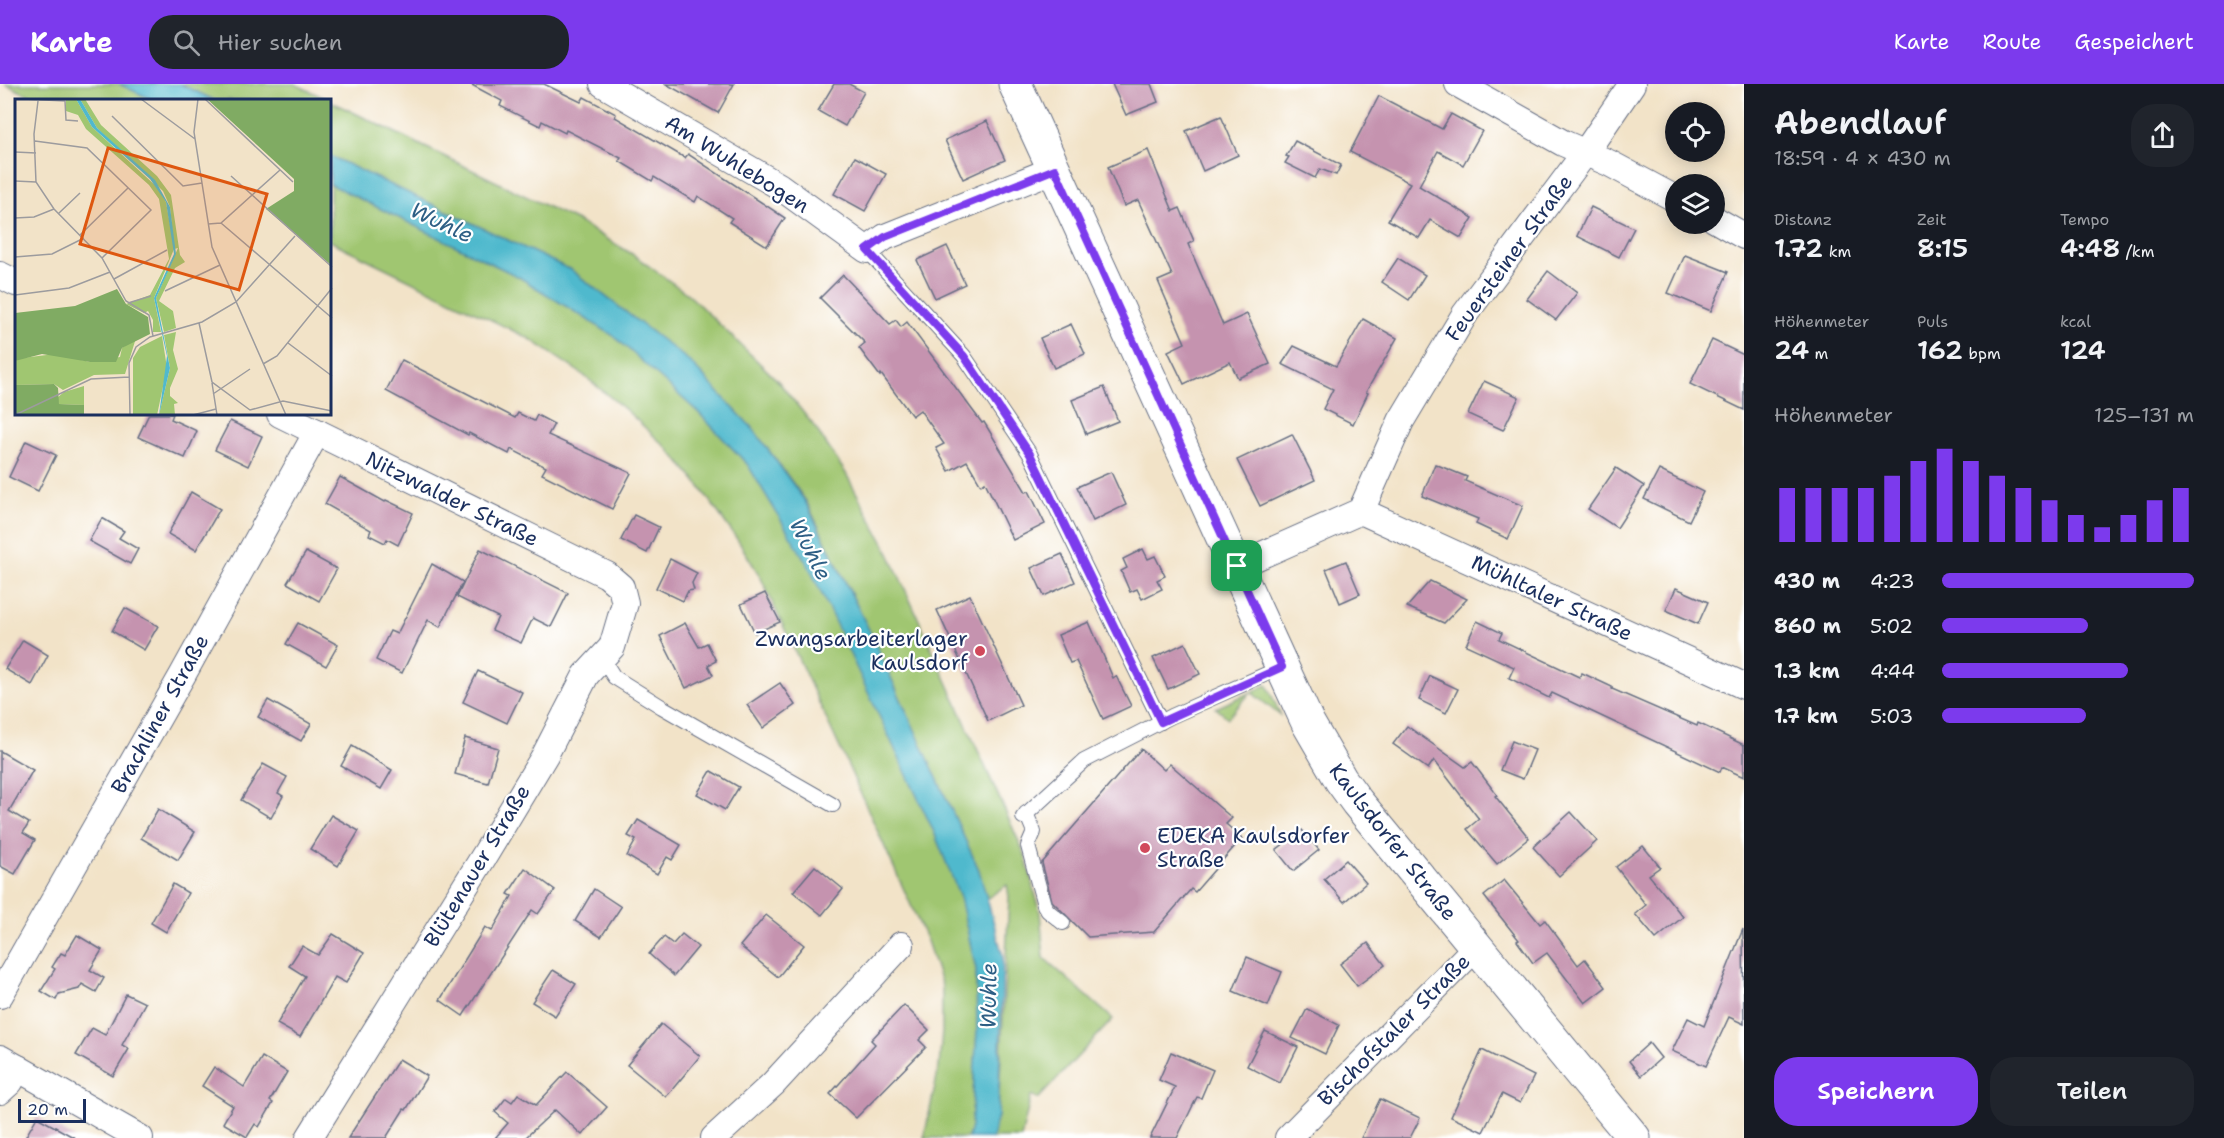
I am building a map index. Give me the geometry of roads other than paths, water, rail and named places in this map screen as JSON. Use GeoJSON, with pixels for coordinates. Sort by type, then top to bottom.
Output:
{"type":"FeatureCollection","features":[{"type":"Feature","properties":{"kind":"main road","name":"Kaulsdorfer Straße"},"geometry":{"type":"LineString","coordinates":[[1015,84],[1308,723],[1341,780],[1634,1138]]}},
{"type":"Feature","properties":{"kind":"street","name":"Am Wuhlebogen"},"geometry":{"type":"LineString","coordinates":[[603,84],[779,186],[867,250]]}},
{"type":"Feature","properties":{"kind":"street"},"geometry":{"type":"LineString","coordinates":[[1458,84],[1563,143],[1609,163],[1665,193]]}},
{"type":"Feature","properties":{"kind":"street","name":"Feuersteiner Straße"},"geometry":{"type":"LineString","coordinates":[[1361,511],[1401,421],[1465,314],[1585,153],[1632,84]]}},
{"type":"Feature","properties":{"kind":"street"},"geometry":{"type":"LineString","coordinates":[[867,250],[885,237],[1055,169]]}},
{"type":"Feature","properties":{"kind":"street"},"geometry":{"type":"LineString","coordinates":[[1725,225],[1744,236]]}},
{"type":"Feature","properties":{"kind":"street"},"geometry":{"type":"LineString","coordinates":[[0,274],[15,282]]}},
{"type":"Feature","properties":{"kind":"street","name":"Nitzwalder Straße"},"geometry":{"type":"LineString","coordinates":[[284,416],[607,575],[621,587]]}},
{"type":"Feature","properties":{"kind":"street","name":"Brachliner Straße"},"geometry":{"type":"LineString","coordinates":[[0,996],[317,432]]}},
{"type":"Feature","properties":{"kind":"street"},"geometry":{"type":"LineString","coordinates":[[1237,566],[1361,511]]}},
{"type":"Feature","properties":{"kind":"street","name":"Mühltaler Straße"},"geometry":{"type":"LineString","coordinates":[[1361,511],[1744,686]]}},
{"type":"Feature","properties":{"kind":"street","name":"Blütenauer Straße"},"geometry":{"type":"LineString","coordinates":[[309,1138],[492,844],[545,755],[586,675],[612,647],[625,603],[621,587]]}},
{"type":"Feature","properties":{"kind":"street"},"geometry":{"type":"LineString","coordinates":[[714,1138],[773,1084],[901,945]]}},
{"type":"Feature","properties":{"kind":"street","name":"Bischofstaler Straße"},"geometry":{"type":"LineString","coordinates":[[1288,1138],[1476,947]]}},
{"type":"Feature","properties":{"kind":"street"},"geometry":{"type":"LineString","coordinates":[[0,1091],[10,1082],[9,1063]]}},
{"type":"Feature","properties":{"kind":"street"},"geometry":{"type":"LineString","coordinates":[[9,1063],[140,1138]]}},
{"type":"Feature","properties":{"kind":"lane","name":"Am Wuhlebogen"},"geometry":{"type":"LineString","coordinates":[[867,250],[964,356],[1030,454],[1161,722]]}},
{"type":"Feature","properties":{"kind":"lane"},"geometry":{"type":"LineString","coordinates":[[602,658],[614,676],[662,707],[833,805]]}},
{"type":"Feature","properties":{"kind":"lane"},"geometry":{"type":"LineString","coordinates":[[1063,923],[1044,905],[1029,846],[1034,832],[1024,815],[1084,761],[1161,722],[1282,667]]}},
{"type":"Feature","properties":{"kind":"water"},"geometry":{"type":"Polygon","coordinates":[[[119,84],[180,84],[212,99],[151,99],[119,84]]]}},
{"type":"Feature","properties":{"kind":"water","name":"Wuhle"},"geometry":{"type":"Polygon","coordinates":[[[332,157],[571,270],[688,360],[754,430],[805,501],[870,632],[979,870],[1003,956],[998,1116],[992,1138],[968,1138],[971,1127],[977,1031],[976,969],[960,897],[934,832],[808,565],[748,465],[699,413],[614,336],[519,277],[332,185],[332,157]]]}},
{"type":"Feature","properties":{"kind":"place","name":"Zwangsarbeiterlager Kaulsdorf"},"geometry":{"type":"Point","coordinates":[980,651]}},
{"type":"Feature","properties":{"kind":"place","name":"EDEKA Kaulsdorfer Straße"},"geometry":{"type":"Point","coordinates":[1145,848]}}]}
